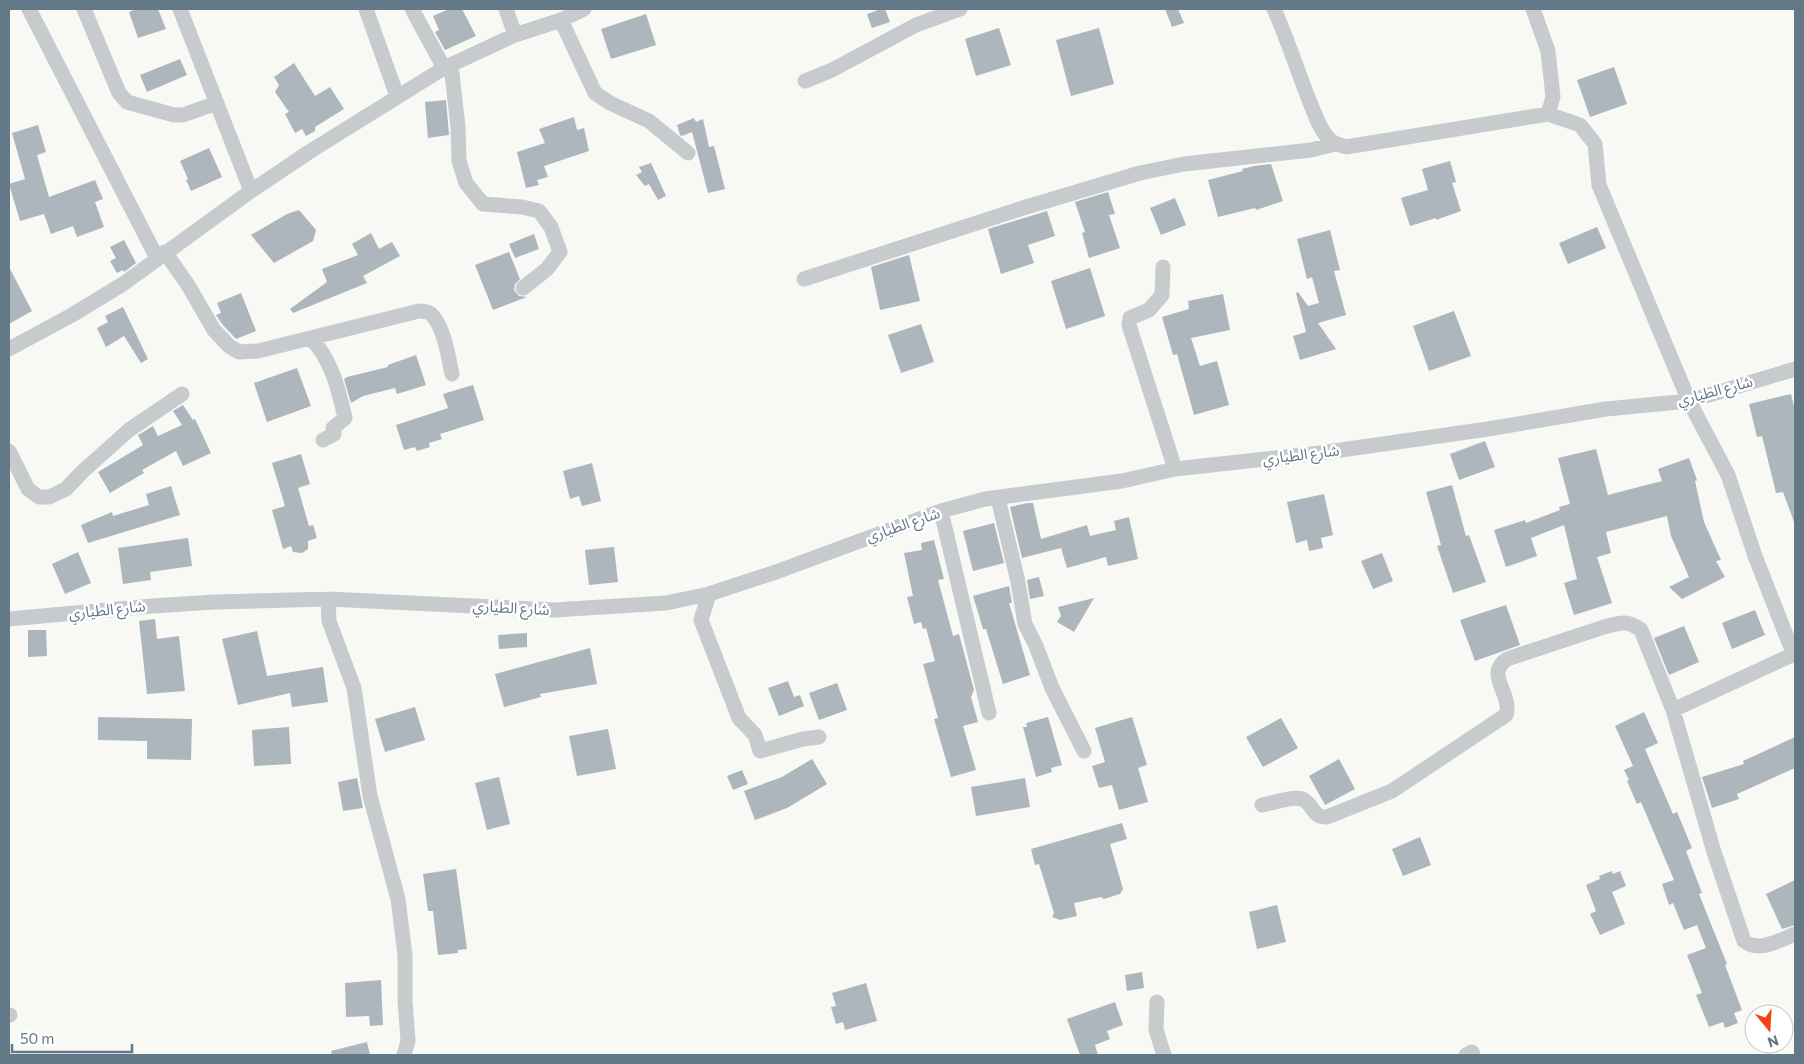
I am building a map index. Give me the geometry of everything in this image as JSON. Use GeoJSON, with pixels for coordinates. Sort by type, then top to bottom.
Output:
{"type":"FeatureCollection","features":[{"type":"Feature","properties":{"kind":"street"},"geometry":{"type":"LineString","coordinates":[[29,9],[161,255],[188,285],[214,330],[228,346],[239,352],[258,351],[419,310],[426,311],[433,316],[441,330],[452,374]]}},
{"type":"Feature","properties":{"kind":"street"},"geometry":{"type":"LineString","coordinates":[[84,9],[119,93],[124,100],[166,114],[183,116],[216,103]]}},
{"type":"Feature","properties":{"kind":"street"},"geometry":{"type":"LineString","coordinates":[[180,9],[251,191]]}},
{"type":"Feature","properties":{"kind":"street"},"geometry":{"type":"LineString","coordinates":[[366,9],[397,96]]}},
{"type":"Feature","properties":{"kind":"street"},"geometry":{"type":"LineString","coordinates":[[412,9],[448,67],[458,128],[459,161],[466,183],[483,204],[522,207],[539,211],[551,227],[560,252],[547,269],[523,288]]}},
{"type":"Feature","properties":{"kind":"street"},"geometry":{"type":"LineString","coordinates":[[506,9],[515,35]]}},
{"type":"Feature","properties":{"kind":"street"},"geometry":{"type":"LineString","coordinates":[[9,349],[123,284],[251,191],[308,152],[397,96],[448,67],[515,35],[561,20],[584,9]]}},
{"type":"Feature","properties":{"kind":"street"},"geometry":{"type":"LineString","coordinates":[[805,82],[832,70],[916,25],[960,9]]}},
{"type":"Feature","properties":{"kind":"street"},"geometry":{"type":"LineString","coordinates":[[1274,9],[1284,30],[1298,72],[1321,129],[1335,144],[1346,147],[1548,114],[1580,126],[1595,144],[1599,185],[1689,401],[1728,475],[1755,556],[1793,646],[1673,710]]}},
{"type":"Feature","properties":{"kind":"street"},"geometry":{"type":"LineString","coordinates":[[1533,9],[1548,51],[1554,97],[1548,114]]}},
{"type":"Feature","properties":{"kind":"street"},"geometry":{"type":"LineString","coordinates":[[561,20],[595,93],[610,103],[649,121],[688,153]]}},
{"type":"Feature","properties":{"kind":"street"},"geometry":{"type":"LineString","coordinates":[[804,279],[1014,211],[1140,173],[1184,164],[1311,150],[1335,144]]}},
{"type":"Feature","properties":{"kind":"street"},"geometry":{"type":"LineString","coordinates":[[1163,267],[1162,295],[1149,310],[1130,318],[1129,325],[1175,469]]}},
{"type":"Feature","properties":{"kind":"street"},"geometry":{"type":"LineString","coordinates":[[310,338],[330,366],[341,398],[345,418],[333,428],[334,434],[323,440]]}},
{"type":"Feature","properties":{"kind":"street","name":"شارع الطياري"},"geometry":{"type":"LineString","coordinates":[[9,619],[179,604],[328,599],[554,610],[666,603],[709,594],[776,572],[941,511],[985,499],[1122,481],[1175,469],[1320,453],[1488,429],[1606,409],[1689,401],[1772,374],[1795,369]]}},
{"type":"Feature","properties":{"kind":"street"},"geometry":{"type":"LineString","coordinates":[[9,451],[28,489],[39,498],[49,497],[66,489],[129,430],[182,394]]}},
{"type":"Feature","properties":{"kind":"street"},"geometry":{"type":"LineString","coordinates":[[998,498],[1018,582],[1025,624],[1036,646],[1052,688],[1084,751]]}},
{"type":"Feature","properties":{"kind":"street"},"geometry":{"type":"LineString","coordinates":[[941,511],[989,714]]}},
{"type":"Feature","properties":{"kind":"street"},"geometry":{"type":"LineString","coordinates":[[709,594],[701,620],[739,718],[755,735],[760,751],[803,739],[819,737]]}},
{"type":"Feature","properties":{"kind":"street"},"geometry":{"type":"LineString","coordinates":[[328,599],[329,621],[354,688],[370,796],[398,899],[406,955],[405,1000],[408,1041],[404,1055]]}},
{"type":"Feature","properties":{"kind":"street"},"geometry":{"type":"LineString","coordinates":[[1262,805],[1299,798],[1306,802],[1315,814],[1327,817],[1383,796],[1506,715],[1507,702],[1497,675],[1501,663],[1507,659],[1621,623],[1634,624],[1641,630],[1673,710],[1714,852],[1744,941],[1755,946],[1768,945],[1795,934]]}},
{"type":"Feature","properties":{"kind":"street"},"geometry":{"type":"LineString","coordinates":[[1156,1002],[1156,1030],[1164,1055]]}},
{"type":"Feature","properties":{"kind":"street"},"geometry":{"type":"LineString","coordinates":[[1466,1055],[1472,1052],[1473,1055]]}},
{"type":"Feature","properties":{"kind":"building"},"geometry":{"type":"Polygon","coordinates":[[[136,9],[158,9],[166,29],[138,38],[129,12],[136,9]]]}},
{"type":"Feature","properties":{"kind":"building"},"geometry":{"type":"Polygon","coordinates":[[[449,9],[462,9],[476,36],[445,50],[435,32],[439,30],[433,16],[449,9]]]}},
{"type":"Feature","properties":{"kind":"building"},"geometry":{"type":"Polygon","coordinates":[[[885,9],[890,22],[872,28],[867,14],[885,9]]]}},
{"type":"Feature","properties":{"kind":"building"},"geometry":{"type":"Polygon","coordinates":[[[1165,9],[1178,9],[1184,23],[1172,27],[1165,9]]]}},
{"type":"Feature","properties":{"kind":"building"},"geometry":{"type":"Polygon","coordinates":[[[646,14],[656,45],[611,59],[601,29],[646,14]]]}},
{"type":"Feature","properties":{"kind":"building"},"geometry":{"type":"Polygon","coordinates":[[[999,28],[1011,65],[976,76],[965,39],[999,28]]]}},
{"type":"Feature","properties":{"kind":"building"},"geometry":{"type":"Polygon","coordinates":[[[1099,28],[1114,84],[1071,96],[1056,40],[1099,28]]]}},
{"type":"Feature","properties":{"kind":"building"},"geometry":{"type":"Polygon","coordinates":[[[180,59],[187,75],[147,92],[140,75],[180,59]]]}},
{"type":"Feature","properties":{"kind":"building"},"geometry":{"type":"Polygon","coordinates":[[[294,63],[315,96],[330,87],[344,109],[315,127],[315,131],[306,136],[302,129],[295,133],[285,114],[289,112],[275,92],[279,85],[274,77],[294,63]]]}},
{"type":"Feature","properties":{"kind":"building"},"geometry":{"type":"Polygon","coordinates":[[[1614,67],[1627,104],[1590,117],[1577,80],[1614,67]]]}},
{"type":"Feature","properties":{"kind":"building"},"geometry":{"type":"Polygon","coordinates":[[[446,100],[449,135],[428,138],[425,102],[446,100]]]}},
{"type":"Feature","properties":{"kind":"building"},"geometry":{"type":"Polygon","coordinates":[[[574,117],[577,130],[584,128],[589,151],[544,166],[548,177],[537,180],[539,185],[526,188],[517,152],[545,143],[539,129],[574,117]]]}},
{"type":"Feature","properties":{"kind":"building"},"geometry":{"type":"Polygon","coordinates":[[[694,118],[696,122],[703,119],[709,147],[714,146],[725,189],[708,193],[692,132],[680,135],[677,125],[694,118]]]}},
{"type":"Feature","properties":{"kind":"building"},"geometry":{"type":"Polygon","coordinates":[[[38,125],[46,152],[37,155],[49,197],[95,180],[103,199],[95,202],[104,227],[77,237],[73,226],[51,234],[44,214],[20,221],[9,184],[25,179],[12,133],[38,125]]]}},
{"type":"Feature","properties":{"kind":"building"},"geometry":{"type":"Polygon","coordinates":[[[209,148],[222,177],[191,191],[180,161],[209,148]]]}},
{"type":"Feature","properties":{"kind":"building"},"geometry":{"type":"Polygon","coordinates":[[[1450,161],[1456,182],[1452,183],[1461,211],[1436,220],[1436,218],[1410,226],[1401,198],[1428,190],[1422,169],[1450,161]]]}},
{"type":"Feature","properties":{"kind":"building"},"geometry":{"type":"Polygon","coordinates":[[[651,163],[666,196],[658,200],[649,184],[645,186],[636,175],[642,172],[639,167],[651,163]]]}},
{"type":"Feature","properties":{"kind":"building"},"geometry":{"type":"Polygon","coordinates":[[[1271,164],[1283,201],[1256,210],[1255,208],[1218,217],[1208,180],[1243,171],[1242,169],[1271,164]]]}},
{"type":"Feature","properties":{"kind":"building"},"geometry":{"type":"Polygon","coordinates":[[[1108,192],[1115,214],[1109,215],[1120,248],[1089,258],[1082,233],[1085,232],[1075,202],[1108,192]]]}},
{"type":"Feature","properties":{"kind":"building"},"geometry":{"type":"Polygon","coordinates":[[[1175,198],[1186,225],[1161,235],[1150,208],[1175,198]]]}},
{"type":"Feature","properties":{"kind":"building"},"geometry":{"type":"Polygon","coordinates":[[[299,210],[316,230],[313,241],[274,263],[251,235],[287,214],[299,210]]]}},
{"type":"Feature","properties":{"kind":"building"},"geometry":{"type":"Polygon","coordinates":[[[1047,211],[1055,236],[1028,245],[1034,263],[1001,274],[988,229],[1047,211]]]}},
{"type":"Feature","properties":{"kind":"building"},"geometry":{"type":"Polygon","coordinates":[[[1597,227],[1606,248],[1568,264],[1559,243],[1597,227]]]}},
{"type":"Feature","properties":{"kind":"building"},"geometry":{"type":"Polygon","coordinates":[[[1330,230],[1340,270],[1334,271],[1346,315],[1318,323],[1336,349],[1300,360],[1293,336],[1306,332],[1296,293],[1298,292],[1308,306],[1319,303],[1312,277],[1307,279],[1297,239],[1330,230]]]}},
{"type":"Feature","properties":{"kind":"building"},"geometry":{"type":"Polygon","coordinates":[[[371,233],[379,249],[392,242],[400,256],[363,276],[367,283],[293,313],[290,309],[327,282],[322,269],[358,255],[352,244],[371,233]]]}},
{"type":"Feature","properties":{"kind":"building"},"geometry":{"type":"Polygon","coordinates":[[[534,234],[539,249],[515,258],[509,244],[534,234]]]}},
{"type":"Feature","properties":{"kind":"building"},"geometry":{"type":"Polygon","coordinates":[[[124,240],[136,263],[124,272],[123,270],[117,273],[110,261],[116,258],[110,247],[124,240]]]}},
{"type":"Feature","properties":{"kind":"building"},"geometry":{"type":"Polygon","coordinates":[[[509,252],[520,279],[515,284],[514,290],[519,296],[527,297],[493,310],[475,265],[509,252]]]}},
{"type":"Feature","properties":{"kind":"building"},"geometry":{"type":"Polygon","coordinates":[[[909,255],[920,301],[880,310],[871,267],[909,255]]]}},
{"type":"Feature","properties":{"kind":"building"},"geometry":{"type":"Polygon","coordinates":[[[9,267],[32,311],[9,324],[9,267]]]}},
{"type":"Feature","properties":{"kind":"building"},"geometry":{"type":"Polygon","coordinates":[[[1090,268],[1105,316],[1066,329],[1051,281],[1090,268]]]}},
{"type":"Feature","properties":{"kind":"building"},"geometry":{"type":"Polygon","coordinates":[[[241,293],[256,331],[236,339],[216,315],[221,313],[217,303],[241,293]]]}},
{"type":"Feature","properties":{"kind":"building"},"geometry":{"type":"Polygon","coordinates":[[[1223,294],[1230,330],[1191,338],[1200,366],[1217,361],[1229,405],[1194,415],[1177,354],[1173,355],[1162,317],[1189,309],[1188,301],[1223,294]]]}},
{"type":"Feature","properties":{"kind":"building"},"geometry":{"type":"Polygon","coordinates":[[[123,307],[148,359],[141,363],[124,336],[106,347],[97,328],[108,322],[105,316],[123,307]]]}},
{"type":"Feature","properties":{"kind":"building"},"geometry":{"type":"Polygon","coordinates":[[[1454,311],[1471,356],[1429,371],[1413,326],[1454,311]]]}},
{"type":"Feature","properties":{"kind":"building"},"geometry":{"type":"Polygon","coordinates":[[[921,324],[934,362],[901,373],[888,335],[921,324]]]}},
{"type":"Feature","properties":{"kind":"building"},"geometry":{"type":"Polygon","coordinates":[[[416,355],[426,385],[397,394],[395,388],[363,396],[351,403],[344,379],[388,367],[388,365],[416,355]]]}},
{"type":"Feature","properties":{"kind":"building"},"geometry":{"type":"Polygon","coordinates":[[[297,368],[311,406],[267,422],[254,383],[297,368]]]}},
{"type":"Feature","properties":{"kind":"building"},"geometry":{"type":"Polygon","coordinates":[[[473,385],[484,420],[440,434],[442,439],[429,443],[430,447],[417,451],[415,447],[404,450],[396,425],[448,408],[443,394],[473,385]]]}},
{"type":"Feature","properties":{"kind":"building"},"geometry":{"type":"Polygon","coordinates":[[[1791,394],[1795,410],[1795,522],[1783,492],[1776,493],[1762,436],[1757,437],[1749,404],[1791,394]]]}},
{"type":"Feature","properties":{"kind":"building"},"geometry":{"type":"Polygon","coordinates":[[[183,405],[193,420],[195,419],[211,453],[183,466],[176,451],[142,470],[144,473],[110,493],[98,472],[143,445],[138,435],[153,426],[158,436],[182,425],[173,411],[183,405]]]}},
{"type":"Feature","properties":{"kind":"building"},"geometry":{"type":"Polygon","coordinates":[[[1485,441],[1495,467],[1459,480],[1450,454],[1485,441]]]}},
{"type":"Feature","properties":{"kind":"building"},"geometry":{"type":"Polygon","coordinates":[[[1596,449],[1608,495],[1662,481],[1658,469],[1689,458],[1697,480],[1695,481],[1704,522],[1721,560],[1716,561],[1725,577],[1682,599],[1669,587],[1689,577],[1671,536],[1667,516],[1606,532],[1611,553],[1597,557],[1612,603],[1574,615],[1564,583],[1577,579],[1564,525],[1531,538],[1537,556],[1506,567],[1494,530],[1525,520],[1526,523],[1560,510],[1559,507],[1570,504],[1558,458],[1596,449]]]}},
{"type":"Feature","properties":{"kind":"building"},"geometry":{"type":"Polygon","coordinates":[[[301,454],[310,484],[298,488],[309,526],[313,525],[317,538],[308,541],[308,549],[302,553],[293,552],[291,546],[283,549],[272,510],[285,506],[272,463],[301,454]]]}},
{"type":"Feature","properties":{"kind":"building"},"geometry":{"type":"Polygon","coordinates":[[[592,463],[601,501],[582,506],[579,496],[570,499],[563,471],[592,463]]]}},
{"type":"Feature","properties":{"kind":"building"},"geometry":{"type":"Polygon","coordinates":[[[1452,485],[1466,536],[1469,535],[1486,582],[1453,593],[1437,546],[1441,545],[1426,492],[1452,485]]]}},
{"type":"Feature","properties":{"kind":"building"},"geometry":{"type":"Polygon","coordinates":[[[171,486],[180,515],[88,543],[81,525],[112,512],[113,516],[149,505],[146,494],[171,486]]]}},
{"type":"Feature","properties":{"kind":"building"},"geometry":{"type":"Polygon","coordinates":[[[1324,494],[1333,535],[1321,538],[1323,548],[1309,551],[1307,540],[1296,543],[1287,502],[1324,494]]]}},
{"type":"Feature","properties":{"kind":"building"},"geometry":{"type":"Polygon","coordinates":[[[1033,503],[1041,539],[1087,525],[1090,536],[1116,530],[1114,521],[1129,517],[1138,559],[1108,566],[1106,557],[1067,568],[1061,548],[1022,558],[1010,507],[1033,503]]]}},
{"type":"Feature","properties":{"kind":"building"},"geometry":{"type":"Polygon","coordinates":[[[994,523],[1004,563],[973,571],[963,531],[994,523]]]}},
{"type":"Feature","properties":{"kind":"building"},"geometry":{"type":"Polygon","coordinates":[[[188,538],[192,566],[150,572],[151,580],[123,584],[118,548],[188,538]]]}},
{"type":"Feature","properties":{"kind":"building"},"geometry":{"type":"Polygon","coordinates":[[[934,540],[944,579],[938,580],[953,636],[959,634],[974,690],[971,697],[978,722],[963,726],[976,770],[951,777],[934,719],[938,718],[923,664],[935,661],[926,628],[923,629],[921,622],[914,624],[907,597],[913,596],[904,553],[922,550],[921,543],[934,540]]]}},
{"type":"Feature","properties":{"kind":"building"},"geometry":{"type":"Polygon","coordinates":[[[614,547],[618,582],[589,585],[585,550],[614,547]]]}},
{"type":"Feature","properties":{"kind":"building"},"geometry":{"type":"Polygon","coordinates":[[[78,552],[91,583],[65,594],[52,564],[78,552]]]}},
{"type":"Feature","properties":{"kind":"building"},"geometry":{"type":"Polygon","coordinates":[[[1382,553],[1393,581],[1373,589],[1361,561],[1382,553]]]}},
{"type":"Feature","properties":{"kind":"building"},"geometry":{"type":"Polygon","coordinates":[[[1039,577],[1044,596],[1030,599],[1027,580],[1039,577]]]}},
{"type":"Feature","properties":{"kind":"building"},"geometry":{"type":"Polygon","coordinates":[[[1009,586],[1012,603],[1009,603],[1030,675],[1003,684],[986,629],[983,629],[973,596],[1009,586]]]}},
{"type":"Feature","properties":{"kind":"building"},"geometry":{"type":"Polygon","coordinates":[[[1094,598],[1074,632],[1057,622],[1061,616],[1058,607],[1094,598]]]}},
{"type":"Feature","properties":{"kind":"building"},"geometry":{"type":"Polygon","coordinates":[[[1506,605],[1520,645],[1475,661],[1460,620],[1506,605]]]}},
{"type":"Feature","properties":{"kind":"building"},"geometry":{"type":"Polygon","coordinates":[[[1755,610],[1765,635],[1732,649],[1722,623],[1755,610]]]}},
{"type":"Feature","properties":{"kind":"building"},"geometry":{"type":"Polygon","coordinates":[[[155,619],[157,639],[179,636],[185,691],[147,694],[139,621],[155,619]]]}},
{"type":"Feature","properties":{"kind":"building"},"geometry":{"type":"Polygon","coordinates":[[[1684,626],[1699,662],[1669,675],[1654,638],[1684,626]]]}},
{"type":"Feature","properties":{"kind":"building"},"geometry":{"type":"Polygon","coordinates":[[[28,630],[46,630],[47,656],[28,657],[28,630]]]}},
{"type":"Feature","properties":{"kind":"building"},"geometry":{"type":"Polygon","coordinates":[[[257,631],[267,676],[323,667],[328,702],[292,707],[290,693],[238,705],[222,639],[257,631]]]}},
{"type":"Feature","properties":{"kind":"building"},"geometry":{"type":"Polygon","coordinates":[[[527,633],[527,647],[499,649],[498,635],[527,633]]]}},
{"type":"Feature","properties":{"kind":"building"},"geometry":{"type":"Polygon","coordinates":[[[590,648],[597,684],[540,694],[541,697],[504,707],[495,674],[590,648]]]}},
{"type":"Feature","properties":{"kind":"building"},"geometry":{"type":"Polygon","coordinates":[[[788,681],[794,697],[800,695],[804,706],[779,716],[768,688],[788,681]]]}},
{"type":"Feature","properties":{"kind":"building"},"geometry":{"type":"Polygon","coordinates":[[[837,683],[847,710],[819,720],[809,693],[837,683]]]}},
{"type":"Feature","properties":{"kind":"building"},"geometry":{"type":"Polygon","coordinates":[[[415,707],[425,740],[385,752],[375,719],[415,707]]]}},
{"type":"Feature","properties":{"kind":"building"},"geometry":{"type":"Polygon","coordinates":[[[1644,712],[1658,743],[1645,749],[1673,814],[1677,812],[1692,848],[1686,851],[1702,893],[1699,894],[1727,964],[1725,965],[1742,1010],[1734,1013],[1738,1023],[1725,1028],[1723,1022],[1709,1027],[1696,995],[1702,993],[1687,955],[1706,948],[1697,925],[1684,930],[1673,903],[1669,905],[1662,884],[1674,880],[1641,802],[1637,804],[1624,770],[1633,766],[1615,726],[1644,712]]]}},
{"type":"Feature","properties":{"kind":"building"},"geometry":{"type":"Polygon","coordinates":[[[98,717],[192,719],[191,760],[147,759],[147,741],[98,740],[98,717]]]}},
{"type":"Feature","properties":{"kind":"building"},"geometry":{"type":"Polygon","coordinates":[[[1048,717],[1062,765],[1051,768],[1052,772],[1036,777],[1023,727],[1027,727],[1026,723],[1048,717]]]}},
{"type":"Feature","properties":{"kind":"building"},"geometry":{"type":"Polygon","coordinates":[[[1132,717],[1147,765],[1138,768],[1148,802],[1119,810],[1112,785],[1099,788],[1092,766],[1105,762],[1095,728],[1132,717]]]}},
{"type":"Feature","properties":{"kind":"building"},"geometry":{"type":"Polygon","coordinates":[[[1281,718],[1298,748],[1263,767],[1246,737],[1281,718]]]}},
{"type":"Feature","properties":{"kind":"building"},"geometry":{"type":"Polygon","coordinates":[[[289,727],[291,764],[254,766],[252,730],[289,727]]]}},
{"type":"Feature","properties":{"kind":"building"},"geometry":{"type":"Polygon","coordinates":[[[608,729],[616,769],[577,776],[569,736],[608,729]]]}},
{"type":"Feature","properties":{"kind":"building"},"geometry":{"type":"Polygon","coordinates":[[[1795,737],[1795,768],[1737,794],[1739,799],[1712,808],[1702,777],[1744,764],[1743,761],[1795,737]]]}},
{"type":"Feature","properties":{"kind":"building"},"geometry":{"type":"Polygon","coordinates":[[[812,759],[827,784],[787,808],[755,820],[744,791],[782,777],[812,759]]]}},
{"type":"Feature","properties":{"kind":"building"},"geometry":{"type":"Polygon","coordinates":[[[1339,759],[1355,789],[1325,805],[1309,776],[1339,759]]]}},
{"type":"Feature","properties":{"kind":"building"},"geometry":{"type":"Polygon","coordinates":[[[742,770],[748,784],[733,790],[727,776],[742,770]]]}},
{"type":"Feature","properties":{"kind":"building"},"geometry":{"type":"Polygon","coordinates":[[[499,777],[510,824],[487,830],[475,783],[499,777]]]}},
{"type":"Feature","properties":{"kind":"building"},"geometry":{"type":"Polygon","coordinates":[[[357,778],[363,808],[343,811],[338,782],[357,778]]]}},
{"type":"Feature","properties":{"kind":"building"},"geometry":{"type":"Polygon","coordinates":[[[1025,778],[1030,807],[976,816],[971,787],[1025,778]]]}},
{"type":"Feature","properties":{"kind":"building"},"geometry":{"type":"Polygon","coordinates":[[[1122,823],[1127,839],[1110,844],[1123,889],[1120,894],[1104,899],[1101,897],[1074,903],[1077,916],[1060,920],[1052,917],[1054,913],[1039,864],[1035,865],[1031,849],[1122,823]]]}},
{"type":"Feature","properties":{"kind":"building"},"geometry":{"type":"Polygon","coordinates":[[[1420,837],[1431,865],[1403,876],[1392,849],[1420,837]]]}},
{"type":"Feature","properties":{"kind":"building"},"geometry":{"type":"Polygon","coordinates":[[[456,869],[467,949],[458,950],[458,953],[438,955],[433,911],[428,911],[423,874],[456,869]]]}},
{"type":"Feature","properties":{"kind":"building"},"geometry":{"type":"Polygon","coordinates":[[[1612,871],[1613,874],[1620,871],[1626,886],[1612,892],[1625,924],[1600,935],[1590,914],[1596,911],[1586,885],[1600,879],[1599,876],[1612,871]]]}},
{"type":"Feature","properties":{"kind":"building"},"geometry":{"type":"Polygon","coordinates":[[[1795,880],[1795,925],[1782,929],[1766,894],[1795,880]]]}},
{"type":"Feature","properties":{"kind":"building"},"geometry":{"type":"Polygon","coordinates":[[[1277,905],[1286,942],[1257,949],[1249,912],[1277,905]]]}},
{"type":"Feature","properties":{"kind":"building"},"geometry":{"type":"Polygon","coordinates":[[[1142,972],[1144,988],[1127,991],[1125,975],[1142,972]]]}},
{"type":"Feature","properties":{"kind":"building"},"geometry":{"type":"Polygon","coordinates":[[[381,980],[383,1025],[370,1026],[369,1016],[346,1017],[345,983],[381,980]]]}},
{"type":"Feature","properties":{"kind":"building"},"geometry":{"type":"Polygon","coordinates":[[[866,983],[877,1021],[845,1030],[843,1022],[836,1024],[831,1007],[836,1006],[832,993],[866,983]]]}},
{"type":"Feature","properties":{"kind":"building"},"geometry":{"type":"Polygon","coordinates":[[[1115,1002],[1123,1025],[1107,1031],[1110,1039],[1095,1045],[1098,1055],[1080,1055],[1067,1019],[1115,1002]]]}},
{"type":"Feature","properties":{"kind":"building"},"geometry":{"type":"Polygon","coordinates":[[[367,1042],[370,1055],[332,1055],[331,1051],[367,1042]]]}}]}
